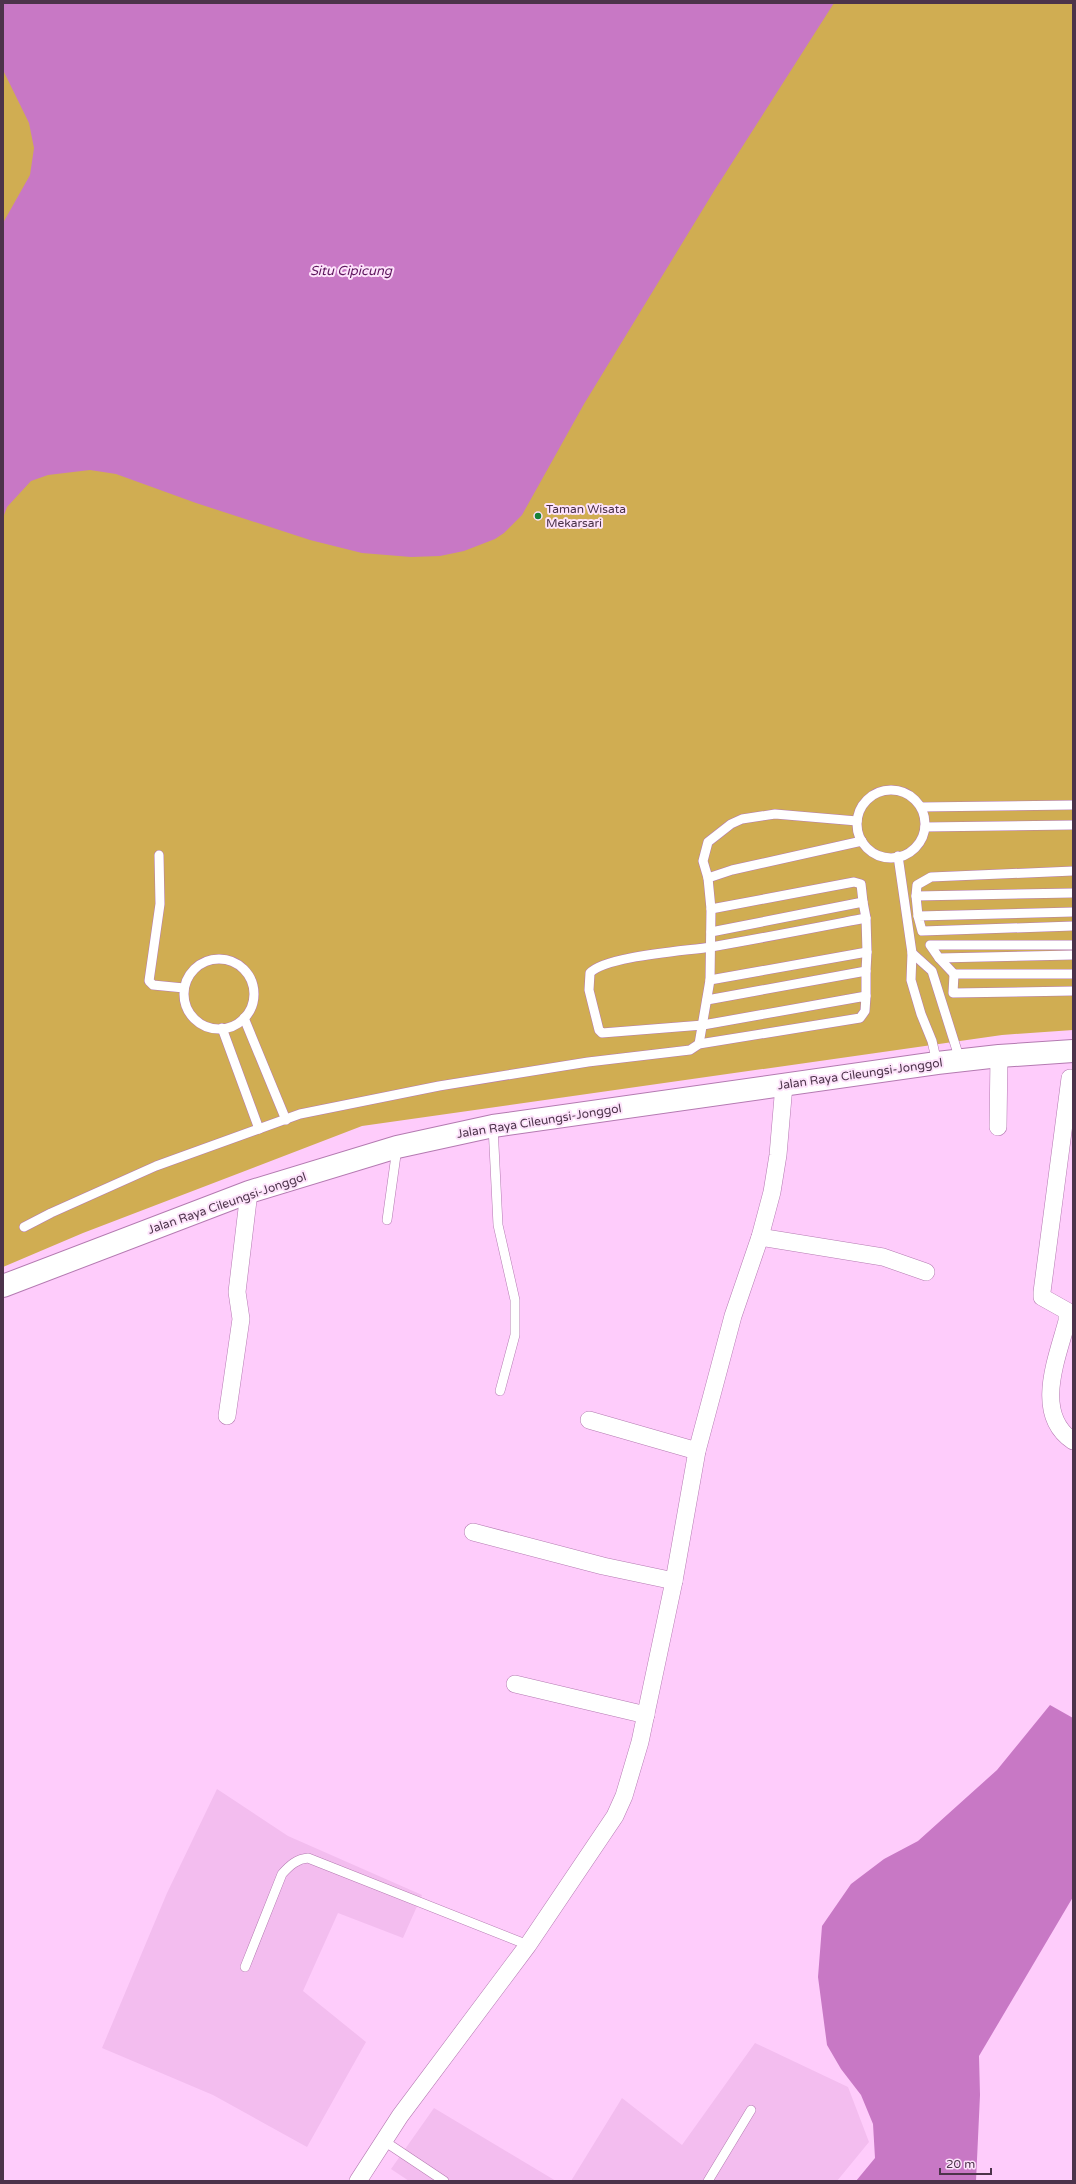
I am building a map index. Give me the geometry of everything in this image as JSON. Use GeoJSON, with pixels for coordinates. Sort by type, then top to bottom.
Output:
{"type":"FeatureCollection","features":[{"type":"Feature","properties":{"kind":"main road","name":"Jalan Raya Cileungsi-Jonggol"},"geometry":{"type":"LineString","coordinates":[[3,1286],[249,1192],[397,1147],[493,1126],[960,1060],[1073,1051]]}},
{"type":"Feature","properties":{"kind":"street"},"geometry":{"type":"LineString","coordinates":[[998,1127],[999,1056]]}},
{"type":"Feature","properties":{"kind":"street"},"geometry":{"type":"LineString","coordinates":[[1070,1078],[1042,1297],[1067,1311],[1067,1321],[1050,1390],[1054,1420],[1066,1436],[1073,1442]]}},
{"type":"Feature","properties":{"kind":"street"},"geometry":{"type":"LineString","coordinates":[[358,2181],[400,2116],[528,1945],[615,1816],[628,1783],[646,1715],[674,1581],[697,1451],[733,1316],[760,1237],[772,1192],[778,1155],[784,1085]]}},
{"type":"Feature","properties":{"kind":"street"},"geometry":{"type":"LineString","coordinates":[[227,1416],[241,1319],[237,1292],[249,1192]]}},
{"type":"Feature","properties":{"kind":"street"},"geometry":{"type":"LineString","coordinates":[[760,1237],[883,1257],[926,1272]]}},
{"type":"Feature","properties":{"kind":"street"},"geometry":{"type":"LineString","coordinates":[[589,1420],[697,1451]]}},
{"type":"Feature","properties":{"kind":"street"},"geometry":{"type":"LineString","coordinates":[[473,1532],[603,1566],[674,1581]]}},
{"type":"Feature","properties":{"kind":"street"},"geometry":{"type":"LineString","coordinates":[[515,1684],[646,1715]]}},
{"type":"Feature","properties":{"kind":"lane"},"geometry":{"type":"LineString","coordinates":[[893,790],[903,792],[912,797],[921,807],[925,827],[922,837],[914,848],[898,856],[880,855],[870,850],[862,841],[859,835],[857,821],[865,802],[873,795],[882,791],[893,790]]}},
{"type":"Feature","properties":{"kind":"lane"},"geometry":{"type":"LineString","coordinates":[[921,807],[1073,805]]}},
{"type":"Feature","properties":{"kind":"lane"},"geometry":{"type":"LineString","coordinates":[[699,1044],[710,980],[709,947],[711,932],[711,909],[708,878],[703,861],[708,842],[730,824],[742,819],[775,814],[857,821]]}},
{"type":"Feature","properties":{"kind":"lane"},"geometry":{"type":"LineString","coordinates":[[925,827],[1073,825]]}},
{"type":"Feature","properties":{"kind":"lane"},"geometry":{"type":"LineString","coordinates":[[708,878],[732,870],[862,841]]}},
{"type":"Feature","properties":{"kind":"lane"},"geometry":{"type":"LineString","coordinates":[[159,855],[160,904],[149,981],[153,985],[184,988]]}},
{"type":"Feature","properties":{"kind":"lane"},"geometry":{"type":"LineString","coordinates":[[898,856],[912,953],[911,980],[921,1014],[932,1041],[937,1063]]}},
{"type":"Feature","properties":{"kind":"lane"},"geometry":{"type":"LineString","coordinates":[[1073,871],[930,877],[917,885],[916,896],[918,916],[922,930],[939,958],[954,974],[953,993],[1073,991]]}},
{"type":"Feature","properties":{"kind":"lane"},"geometry":{"type":"LineString","coordinates":[[24,1227],[51,1213],[156,1166],[300,1114],[439,1086],[588,1062],[690,1050],[699,1044],[860,1018],[865,1012],[867,952],[866,918],[862,884],[854,882],[711,909]]}},
{"type":"Feature","properties":{"kind":"lane"},"geometry":{"type":"LineString","coordinates":[[916,896],[1073,893]]}},
{"type":"Feature","properties":{"kind":"lane"},"geometry":{"type":"LineString","coordinates":[[711,932],[863,902]]}},
{"type":"Feature","properties":{"kind":"lane"},"geometry":{"type":"LineString","coordinates":[[918,916],[1073,912]]}},
{"type":"Feature","properties":{"kind":"lane"},"geometry":{"type":"LineString","coordinates":[[866,918],[709,947],[645,955],[598,967],[590,973],[588,978],[599,1030],[602,1033],[703,1025],[866,996]]}},
{"type":"Feature","properties":{"kind":"lane"},"geometry":{"type":"LineString","coordinates":[[922,930],[1073,926]]}},
{"type":"Feature","properties":{"kind":"lane"},"geometry":{"type":"LineString","coordinates":[[930,945],[1073,945]]}},
{"type":"Feature","properties":{"kind":"lane"},"geometry":{"type":"LineString","coordinates":[[710,980],[867,952]]}},
{"type":"Feature","properties":{"kind":"lane"},"geometry":{"type":"LineString","coordinates":[[912,953],[932,971],[960,1060]]}},
{"type":"Feature","properties":{"kind":"lane"},"geometry":{"type":"LineString","coordinates":[[939,958],[1073,955]]}},
{"type":"Feature","properties":{"kind":"lane"},"geometry":{"type":"LineString","coordinates":[[223,959],[235,963],[248,975],[254,992],[253,1004],[244,1018],[234,1026],[222,1028],[206,1026],[194,1018],[186,1005],[184,988],[191,973],[205,962],[223,959]]}},
{"type":"Feature","properties":{"kind":"lane"},"geometry":{"type":"LineString","coordinates":[[707,1000],[866,972]]}},
{"type":"Feature","properties":{"kind":"lane"},"geometry":{"type":"LineString","coordinates":[[954,974],[1073,974]]}},
{"type":"Feature","properties":{"kind":"lane"},"geometry":{"type":"LineString","coordinates":[[244,1018],[286,1120]]}},
{"type":"Feature","properties":{"kind":"lane"},"geometry":{"type":"LineString","coordinates":[[222,1028],[259,1129]]}},
{"type":"Feature","properties":{"kind":"lane"},"geometry":{"type":"LineString","coordinates":[[493,1126],[498,1225],[515,1300],[515,1335],[500,1391]]}},
{"type":"Feature","properties":{"kind":"lane"},"geometry":{"type":"LineString","coordinates":[[387,1220],[397,1147]]}},
{"type":"Feature","properties":{"kind":"lane"},"geometry":{"type":"LineString","coordinates":[[245,1967],[282,1874],[290,1865],[303,1858],[308,1858],[528,1945]]}},
{"type":"Feature","properties":{"kind":"lane"},"geometry":{"type":"LineString","coordinates":[[708,2181],[750,2110]]}},
{"type":"Feature","properties":{"kind":"lane"},"geometry":{"type":"LineString","coordinates":[[384,2141],[444,2181]]}},
{"type":"Feature","properties":{"kind":"shaded area","name":"Taman Wisata Mekarsari"},"geometry":{"type":"Polygon","coordinates":[[[3,3],[1073,3],[1073,1030],[1002,1035],[362,1126],[83,1233],[3,1267],[3,3]]]}},
{"type":"Feature","properties":{"kind":"shaded area"},"geometry":{"type":"Polygon","coordinates":[[[217,1789],[288,1836],[422,1895],[403,1938],[338,1913],[303,1991],[366,2042],[307,2147],[213,2095],[102,2048],[167,1893],[217,1789]]]}},
{"type":"Feature","properties":{"kind":"shaded area"},"geometry":{"type":"Polygon","coordinates":[[[755,2043],[848,2087],[869,2142],[837,2181],[571,2181],[622,2098],[682,2145],[755,2043]]]}},
{"type":"Feature","properties":{"kind":"shaded area"},"geometry":{"type":"Polygon","coordinates":[[[434,2108],[556,2181],[409,2181],[391,2169],[434,2108]]]}},
{"type":"Feature","properties":{"kind":"water","name":"Situ Cipicung"},"geometry":{"type":"Polygon","coordinates":[[[3,3],[834,3],[714,191],[584,404],[522,515],[504,533],[495,539],[464,551],[440,556],[411,557],[362,553],[310,540],[196,503],[116,474],[90,470],[48,475],[31,481],[7,507],[3,518],[3,223],[30,175],[34,148],[29,123],[3,70],[3,3]]]}},
{"type":"Feature","properties":{"kind":"water"},"geometry":{"type":"Polygon","coordinates":[[[1050,1705],[1073,1718],[1073,1897],[979,2056],[980,2095],[976,2181],[856,2181],[875,2158],[873,2124],[861,2095],[841,2069],[827,2045],[818,1977],[822,1926],[851,1884],[884,1859],[918,1841],[997,1770],[1050,1705]]]}},
{"type":"Feature","properties":{"kind":"place","name":"Taman Wisata Mekarsari"},"geometry":{"type":"Point","coordinates":[538,516]}}]}
